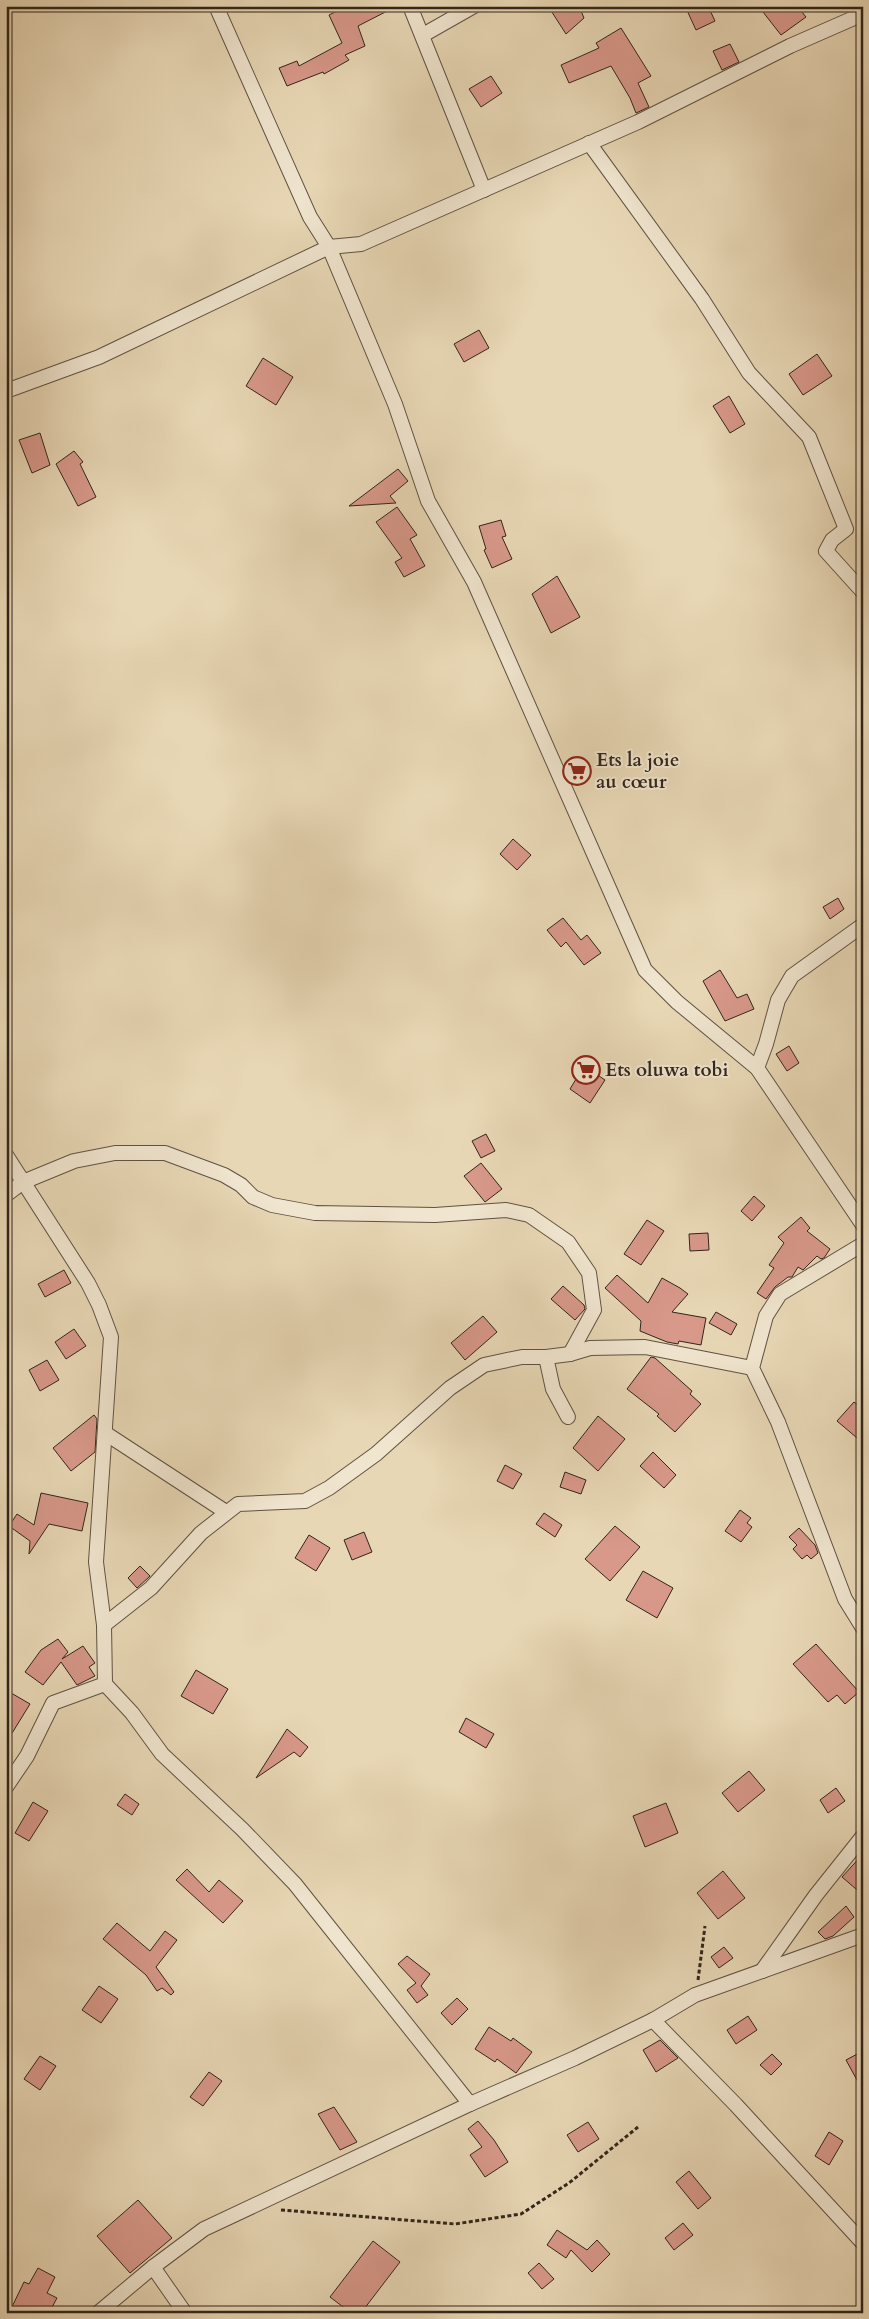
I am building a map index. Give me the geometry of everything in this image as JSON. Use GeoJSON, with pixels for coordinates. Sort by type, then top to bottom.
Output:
{"type":"FeatureCollection","features":[{"type":"Feature","properties":{"kind":"street"},"geometry":{"type":"LineString","coordinates":[[216,6],[310,217],[329,247],[395,404],[428,501],[474,582],[646,970],[677,1002],[757,1068],[863,1225]]}},
{"type":"Feature","properties":{"kind":"street"},"geometry":{"type":"LineString","coordinates":[[410,6],[484,190]]}},
{"type":"Feature","properties":{"kind":"street"},"geometry":{"type":"LineString","coordinates":[[423,35],[474,6]]}},
{"type":"Feature","properties":{"kind":"street"},"geometry":{"type":"LineString","coordinates":[[6,391],[98,357],[329,247],[361,244],[484,190],[638,122],[790,46],[863,14]]}},
{"type":"Feature","properties":{"kind":"street"},"geometry":{"type":"LineString","coordinates":[[589,143],[702,299],[749,372],[809,437],[846,528],[832,540],[826,551],[863,592]]}},
{"type":"Feature","properties":{"kind":"street"},"geometry":{"type":"LineString","coordinates":[[310,217],[330,238],[361,244]]}},
{"type":"Feature","properties":{"kind":"street"},"geometry":{"type":"LineString","coordinates":[[757,1068],[778,1000],[792,976],[863,925]]}},
{"type":"Feature","properties":{"kind":"street"},"geometry":{"type":"LineString","coordinates":[[6,1195],[23,1182],[74,1161],[115,1153],[164,1153],[224,1175],[241,1185],[253,1197],[272,1206],[306,1211],[416,1215],[506,1210],[529,1215],[568,1242],[589,1273],[594,1310],[570,1354]]}},
{"type":"Feature","properties":{"kind":"street"},"geometry":{"type":"LineString","coordinates":[[6,1155],[88,1283],[111,1337],[96,1562],[104,1625],[105,1684],[132,1713],[162,1754],[242,1829],[295,1884],[470,2104]]}},
{"type":"Feature","properties":{"kind":"street"},"geometry":{"type":"LineString","coordinates":[[863,1244],[780,1294],[766,1316],[752,1368],[778,1422],[845,1599],[863,1628]]}},
{"type":"Feature","properties":{"kind":"street"},"geometry":{"type":"LineString","coordinates":[[104,1625],[151,1588],[201,1532],[226,1512],[238,1504],[305,1502],[329,1488],[376,1454],[450,1388],[484,1365],[522,1357],[570,1354],[590,1348],[645,1347],[752,1368]]}},
{"type":"Feature","properties":{"kind":"street"},"geometry":{"type":"LineString","coordinates":[[546,1357],[553,1389],[568,1417]]}},
{"type":"Feature","properties":{"kind":"street"},"geometry":{"type":"LineString","coordinates":[[106,1433],[226,1512]]}},
{"type":"Feature","properties":{"kind":"street"},"geometry":{"type":"LineString","coordinates":[[6,1787],[27,1756],[53,1703],[105,1684]]}},
{"type":"Feature","properties":{"kind":"street"},"geometry":{"type":"LineString","coordinates":[[762,1970],[816,1895],[863,1836]]}},
{"type":"Feature","properties":{"kind":"street"},"geometry":{"type":"LineString","coordinates":[[98,2313],[153,2267],[204,2229],[470,2104],[575,2058],[653,2020],[695,1995],[863,1935]]}},
{"type":"Feature","properties":{"kind":"street"},"geometry":{"type":"LineString","coordinates":[[653,2020],[736,2105],[863,2244]]}},
{"type":"Feature","properties":{"kind":"street"},"geometry":{"type":"LineString","coordinates":[[153,2267],[185,2313]]}},
{"type":"Feature","properties":{"kind":"path"},"geometry":{"type":"LineString","coordinates":[[695,1995],[706,1926]]}},
{"type":"Feature","properties":{"kind":"path"},"geometry":{"type":"LineString","coordinates":[[253,2207],[455,2224],[521,2214],[569,2183],[638,2127]]}},
{"type":"Feature","properties":{"kind":"building"},"geometry":{"type":"Polygon","coordinates":[[[347,6],[397,6],[358,26],[365,46],[345,55],[349,60],[324,74],[323,72],[287,86],[279,68],[297,61],[299,66],[342,43],[329,15],[347,6]]]}},
{"type":"Feature","properties":{"kind":"building"},"geometry":{"type":"Polygon","coordinates":[[[548,6],[579,6],[584,18],[566,34],[548,6]]]}},
{"type":"Feature","properties":{"kind":"building"},"geometry":{"type":"Polygon","coordinates":[[[685,6],[708,6],[715,21],[696,30],[685,6]]]}},
{"type":"Feature","properties":{"kind":"building"},"geometry":{"type":"Polygon","coordinates":[[[771,6],[797,6],[806,17],[781,35],[763,12],[771,6]]]}},
{"type":"Feature","properties":{"kind":"building"},"geometry":{"type":"Polygon","coordinates":[[[621,28],[651,76],[638,83],[649,107],[636,113],[630,98],[611,66],[569,83],[561,65],[599,48],[596,43],[621,28]]]}},
{"type":"Feature","properties":{"kind":"building"},"geometry":{"type":"Polygon","coordinates":[[[730,44],[739,62],[722,70],[713,51],[730,44]]]}},
{"type":"Feature","properties":{"kind":"building"},"geometry":{"type":"Polygon","coordinates":[[[491,76],[502,93],[481,107],[469,89],[491,76]]]}},
{"type":"Feature","properties":{"kind":"building"},"geometry":{"type":"Polygon","coordinates":[[[479,330],[489,348],[464,362],[454,344],[479,330]]]}},
{"type":"Feature","properties":{"kind":"building"},"geometry":{"type":"Polygon","coordinates":[[[817,354],[832,376],[803,395],[789,374],[817,354]]]}},
{"type":"Feature","properties":{"kind":"building"},"geometry":{"type":"Polygon","coordinates":[[[263,358],[293,377],[276,405],[246,386],[263,358]]]}},
{"type":"Feature","properties":{"kind":"building"},"geometry":{"type":"Polygon","coordinates":[[[729,396],[745,424],[730,433],[713,406],[729,396]]]}},
{"type":"Feature","properties":{"kind":"building"},"geometry":{"type":"Polygon","coordinates":[[[40,433],[50,465],[32,473],[19,440],[40,433]]]}},
{"type":"Feature","properties":{"kind":"building"},"geometry":{"type":"Polygon","coordinates":[[[74,451],[83,462],[80,464],[96,497],[78,506],[56,464],[74,451]]]}},
{"type":"Feature","properties":{"kind":"building"},"geometry":{"type":"Polygon","coordinates":[[[398,469],[408,481],[390,496],[396,503],[349,506],[398,469]]]}},
{"type":"Feature","properties":{"kind":"building"},"geometry":{"type":"Polygon","coordinates":[[[397,507],[417,535],[410,539],[425,566],[404,577],[395,562],[402,558],[376,522],[397,507]]]}},
{"type":"Feature","properties":{"kind":"building"},"geometry":{"type":"Polygon","coordinates":[[[501,520],[506,536],[502,537],[512,559],[492,568],[484,550],[486,549],[479,526],[501,520]]]}},
{"type":"Feature","properties":{"kind":"building"},"geometry":{"type":"Polygon","coordinates":[[[557,576],[580,617],[551,633],[532,594],[557,576]]]}},
{"type":"Feature","properties":{"kind":"building"},"geometry":{"type":"Polygon","coordinates":[[[513,839],[531,855],[517,870],[500,854],[513,839]]]}},
{"type":"Feature","properties":{"kind":"building"},"geometry":{"type":"Polygon","coordinates":[[[838,898],[844,909],[830,919],[823,907],[838,898]]]}},
{"type":"Feature","properties":{"kind":"building"},"geometry":{"type":"Polygon","coordinates":[[[563,918],[581,940],[587,935],[601,953],[584,965],[566,942],[561,947],[547,930],[563,918]]]}},
{"type":"Feature","properties":{"kind":"building"},"geometry":{"type":"Polygon","coordinates":[[[720,970],[737,998],[747,994],[754,1009],[725,1021],[703,981],[720,970]]]}},
{"type":"Feature","properties":{"kind":"building"},"geometry":{"type":"Polygon","coordinates":[[[789,1046],[799,1063],[787,1071],[776,1054],[789,1046]]]}},
{"type":"Feature","properties":{"kind":"building"},"geometry":{"type":"Polygon","coordinates":[[[584,1066],[605,1080],[590,1103],[570,1089],[584,1066]]]}},
{"type":"Feature","properties":{"kind":"building"},"geometry":{"type":"Polygon","coordinates":[[[486,1134],[495,1151],[481,1158],[472,1141],[486,1134]]]}},
{"type":"Feature","properties":{"kind":"building"},"geometry":{"type":"Polygon","coordinates":[[[481,1163],[502,1189],[485,1202],[464,1176],[481,1163]]]}},
{"type":"Feature","properties":{"kind":"building"},"geometry":{"type":"Polygon","coordinates":[[[754,1196],[765,1206],[752,1221],[741,1211],[754,1196]]]}},
{"type":"Feature","properties":{"kind":"building"},"geometry":{"type":"Polygon","coordinates":[[[801,1217],[810,1228],[807,1231],[830,1249],[824,1258],[821,1259],[817,1256],[803,1270],[798,1267],[792,1277],[788,1277],[775,1287],[766,1299],[757,1293],[774,1268],[769,1265],[784,1243],[778,1237],[801,1217]]]}},
{"type":"Feature","properties":{"kind":"building"},"geometry":{"type":"Polygon","coordinates":[[[647,1220],[664,1231],[641,1265],[624,1254],[647,1220]]]}},
{"type":"Feature","properties":{"kind":"building"},"geometry":{"type":"Polygon","coordinates":[[[708,1233],[709,1250],[690,1251],[689,1234],[708,1233]]]}},
{"type":"Feature","properties":{"kind":"building"},"geometry":{"type":"Polygon","coordinates":[[[64,1270],[71,1283],[45,1297],[38,1284],[64,1270]]]}},
{"type":"Feature","properties":{"kind":"building"},"geometry":{"type":"Polygon","coordinates":[[[617,1275],[648,1303],[662,1278],[688,1294],[672,1312],[706,1318],[701,1345],[679,1341],[678,1344],[667,1342],[640,1331],[641,1321],[605,1288],[617,1275]]]}},
{"type":"Feature","properties":{"kind":"building"},"geometry":{"type":"Polygon","coordinates":[[[563,1286],[584,1305],[585,1309],[575,1320],[551,1299],[563,1286]]]}},
{"type":"Feature","properties":{"kind":"building"},"geometry":{"type":"Polygon","coordinates":[[[716,1312],[737,1324],[731,1335],[709,1323],[716,1312]]]}},
{"type":"Feature","properties":{"kind":"building"},"geometry":{"type":"Polygon","coordinates":[[[483,1316],[497,1332],[465,1360],[451,1343],[483,1316]]]}},
{"type":"Feature","properties":{"kind":"building"},"geometry":{"type":"Polygon","coordinates":[[[74,1329],[86,1346],[66,1359],[55,1342],[74,1329]]]}},
{"type":"Feature","properties":{"kind":"building"},"geometry":{"type":"Polygon","coordinates":[[[651,1357],[655,1358],[692,1391],[690,1394],[701,1404],[675,1432],[657,1416],[659,1414],[627,1389],[651,1357]]]}},
{"type":"Feature","properties":{"kind":"building"},"geometry":{"type":"Polygon","coordinates":[[[47,1360],[59,1380],[40,1391],[29,1370],[47,1360]]]}},
{"type":"Feature","properties":{"kind":"building"},"geometry":{"type":"Polygon","coordinates":[[[854,1402],[863,1409],[863,1443],[837,1421],[854,1402]]]}},
{"type":"Feature","properties":{"kind":"building"},"geometry":{"type":"Polygon","coordinates":[[[94,1415],[97,1419],[95,1452],[71,1471],[53,1448],[94,1415]]]}},
{"type":"Feature","properties":{"kind":"building"},"geometry":{"type":"Polygon","coordinates":[[[598,1416],[625,1439],[598,1471],[573,1448],[598,1416]]]}},
{"type":"Feature","properties":{"kind":"building"},"geometry":{"type":"Polygon","coordinates":[[[653,1452],[676,1475],[664,1488],[640,1466],[653,1452]]]}},
{"type":"Feature","properties":{"kind":"building"},"geometry":{"type":"Polygon","coordinates":[[[505,1465],[522,1474],[513,1489],[497,1481],[505,1465]]]}},
{"type":"Feature","properties":{"kind":"building"},"geometry":{"type":"Polygon","coordinates":[[[565,1472],[586,1480],[581,1494],[560,1487],[565,1472]]]}},
{"type":"Feature","properties":{"kind":"building"},"geometry":{"type":"Polygon","coordinates":[[[41,1493],[88,1503],[82,1531],[49,1524],[29,1554],[30,1541],[9,1526],[17,1514],[34,1525],[41,1493]]]}},
{"type":"Feature","properties":{"kind":"building"},"geometry":{"type":"Polygon","coordinates":[[[740,1510],[751,1518],[747,1523],[752,1527],[741,1542],[725,1531],[740,1510]]]}},
{"type":"Feature","properties":{"kind":"building"},"geometry":{"type":"Polygon","coordinates":[[[544,1513],[562,1525],[555,1537],[536,1524],[544,1513]]]}},
{"type":"Feature","properties":{"kind":"building"},"geometry":{"type":"Polygon","coordinates":[[[615,1526],[640,1547],[610,1581],[585,1559],[615,1526]]]}},
{"type":"Feature","properties":{"kind":"building"},"geometry":{"type":"Polygon","coordinates":[[[799,1528],[815,1545],[818,1553],[811,1559],[807,1555],[802,1559],[793,1549],[797,1545],[789,1537],[799,1528]]]}},
{"type":"Feature","properties":{"kind":"building"},"geometry":{"type":"Polygon","coordinates":[[[364,1532],[372,1552],[352,1560],[344,1540],[364,1532]]]}},
{"type":"Feature","properties":{"kind":"building"},"geometry":{"type":"Polygon","coordinates":[[[309,1535],[330,1548],[316,1571],[295,1558],[309,1535]]]}},
{"type":"Feature","properties":{"kind":"building"},"geometry":{"type":"Polygon","coordinates":[[[140,1566],[150,1576],[137,1588],[128,1578],[140,1566]]]}},
{"type":"Feature","properties":{"kind":"building"},"geometry":{"type":"Polygon","coordinates":[[[643,1571],[673,1588],[657,1618],[626,1600],[643,1571]]]}},
{"type":"Feature","properties":{"kind":"building"},"geometry":{"type":"Polygon","coordinates":[[[58,1639],[68,1652],[62,1659],[83,1646],[95,1663],[89,1667],[95,1676],[77,1685],[61,1662],[43,1685],[25,1672],[41,1650],[58,1639]]]}},
{"type":"Feature","properties":{"kind":"building"},"geometry":{"type":"Polygon","coordinates":[[[816,1644],[859,1692],[845,1704],[837,1695],[828,1702],[793,1664],[816,1644]]]}},
{"type":"Feature","properties":{"kind":"building"},"geometry":{"type":"Polygon","coordinates":[[[196,1670],[228,1689],[213,1714],[181,1696],[196,1670]]]}},
{"type":"Feature","properties":{"kind":"building"},"geometry":{"type":"Polygon","coordinates":[[[6,1690],[30,1704],[6,1743],[6,1690]]]}},
{"type":"Feature","properties":{"kind":"building"},"geometry":{"type":"Polygon","coordinates":[[[466,1718],[494,1734],[486,1748],[459,1732],[466,1718]]]}},
{"type":"Feature","properties":{"kind":"building"},"geometry":{"type":"Polygon","coordinates":[[[287,1729],[308,1747],[300,1757],[294,1752],[256,1778],[287,1729]]]}},
{"type":"Feature","properties":{"kind":"building"},"geometry":{"type":"Polygon","coordinates":[[[749,1771],[765,1790],[738,1812],[722,1793],[749,1771]]]}},
{"type":"Feature","properties":{"kind":"building"},"geometry":{"type":"Polygon","coordinates":[[[836,1788],[845,1801],[828,1813],[820,1800],[836,1788]]]}},
{"type":"Feature","properties":{"kind":"building"},"geometry":{"type":"Polygon","coordinates":[[[125,1794],[139,1804],[132,1815],[117,1805],[125,1794]]]}},
{"type":"Feature","properties":{"kind":"building"},"geometry":{"type":"Polygon","coordinates":[[[33,1802],[48,1811],[29,1841],[15,1833],[33,1802]]]}},
{"type":"Feature","properties":{"kind":"building"},"geometry":{"type":"Polygon","coordinates":[[[666,1803],[678,1833],[645,1847],[633,1816],[666,1803]]]}},
{"type":"Feature","properties":{"kind":"building"},"geometry":{"type":"Polygon","coordinates":[[[863,1854],[863,1895],[842,1877],[863,1854]]]}},
{"type":"Feature","properties":{"kind":"building"},"geometry":{"type":"Polygon","coordinates":[[[187,1869],[209,1892],[219,1880],[243,1901],[223,1923],[176,1880],[187,1869]]]}},
{"type":"Feature","properties":{"kind":"building"},"geometry":{"type":"Polygon","coordinates":[[[723,1871],[745,1898],[718,1919],[697,1893],[723,1871]]]}},
{"type":"Feature","properties":{"kind":"building"},"geometry":{"type":"Polygon","coordinates":[[[846,1906],[854,1917],[833,1936],[825,1939],[818,1932],[846,1906]]]}},
{"type":"Feature","properties":{"kind":"building"},"geometry":{"type":"Polygon","coordinates":[[[117,1923],[150,1951],[165,1931],[177,1940],[156,1967],[174,1992],[171,1995],[162,1988],[157,1991],[146,1975],[103,1939],[117,1923]]]}},
{"type":"Feature","properties":{"kind":"building"},"geometry":{"type":"Polygon","coordinates":[[[724,1947],[733,1958],[719,1968],[711,1957],[724,1947]]]}},
{"type":"Feature","properties":{"kind":"building"},"geometry":{"type":"Polygon","coordinates":[[[407,1956],[430,1974],[421,1986],[428,1995],[417,2003],[407,1990],[416,1983],[398,1964],[407,1956]]]}},
{"type":"Feature","properties":{"kind":"building"},"geometry":{"type":"Polygon","coordinates":[[[99,1986],[118,1999],[101,2023],[82,2010],[99,1986]]]}},
{"type":"Feature","properties":{"kind":"building"},"geometry":{"type":"Polygon","coordinates":[[[457,1998],[468,2009],[452,2025],[441,2013],[457,1998]]]}},
{"type":"Feature","properties":{"kind":"building"},"geometry":{"type":"Polygon","coordinates":[[[748,2016],[757,2030],[736,2044],[727,2030],[748,2016]]]}},
{"type":"Feature","properties":{"kind":"building"},"geometry":{"type":"Polygon","coordinates":[[[489,2027],[511,2041],[513,2038],[532,2052],[516,2073],[497,2059],[495,2062],[475,2049],[489,2027]]]}},
{"type":"Feature","properties":{"kind":"building"},"geometry":{"type":"Polygon","coordinates":[[[660,2040],[678,2058],[656,2072],[643,2050],[660,2040]]]}},
{"type":"Feature","properties":{"kind":"building"},"geometry":{"type":"Polygon","coordinates":[[[863,2051],[863,2091],[846,2060],[863,2051]]]}},
{"type":"Feature","properties":{"kind":"building"},"geometry":{"type":"Polygon","coordinates":[[[772,2054],[782,2064],[771,2075],[760,2065],[772,2054]]]}},
{"type":"Feature","properties":{"kind":"building"},"geometry":{"type":"Polygon","coordinates":[[[40,2056],[56,2066],[40,2090],[24,2079],[40,2056]]]}},
{"type":"Feature","properties":{"kind":"building"},"geometry":{"type":"Polygon","coordinates":[[[209,2072],[222,2081],[203,2106],[190,2097],[209,2072]]]}},
{"type":"Feature","properties":{"kind":"building"},"geometry":{"type":"Polygon","coordinates":[[[334,2107],[357,2142],[340,2150],[318,2114],[334,2107]]]}},
{"type":"Feature","properties":{"kind":"building"},"geometry":{"type":"Polygon","coordinates":[[[478,2121],[494,2140],[508,2162],[485,2177],[470,2155],[482,2147],[468,2129],[478,2121]]]}},
{"type":"Feature","properties":{"kind":"building"},"geometry":{"type":"Polygon","coordinates":[[[588,2122],[599,2139],[578,2152],[567,2135],[588,2122]]]}},
{"type":"Feature","properties":{"kind":"building"},"geometry":{"type":"Polygon","coordinates":[[[829,2132],[843,2141],[829,2165],[815,2156],[829,2132]]]}},
{"type":"Feature","properties":{"kind":"building"},"geometry":{"type":"Polygon","coordinates":[[[689,2171],[711,2198],[698,2209],[676,2182],[689,2171]]]}},
{"type":"Feature","properties":{"kind":"building"},"geometry":{"type":"Polygon","coordinates":[[[138,2200],[172,2238],[130,2273],[97,2236],[138,2200]]]}},
{"type":"Feature","properties":{"kind":"building"},"geometry":{"type":"Polygon","coordinates":[[[683,2223],[693,2235],[674,2250],[665,2238],[683,2223]]]}},
{"type":"Feature","properties":{"kind":"building"},"geometry":{"type":"Polygon","coordinates":[[[557,2230],[587,2250],[597,2240],[610,2254],[592,2272],[571,2250],[566,2258],[547,2245],[557,2230]]]}},
{"type":"Feature","properties":{"kind":"building"},"geometry":{"type":"Polygon","coordinates":[[[373,2241],[400,2262],[361,2313],[351,2313],[330,2297],[373,2241]]]}},
{"type":"Feature","properties":{"kind":"building"},"geometry":{"type":"Polygon","coordinates":[[[539,2263],[554,2279],[542,2289],[528,2273],[539,2263]]]}},
{"type":"Feature","properties":{"kind":"building"},"geometry":{"type":"Polygon","coordinates":[[[38,2268],[55,2277],[47,2293],[57,2298],[49,2313],[9,2313],[24,2282],[29,2284],[38,2268]]]}},
{"type":"Feature","properties":{"kind":"place","name":"Ets la joie au cœur"},"geometry":{"type":"Point","coordinates":[577,771]}},
{"type":"Feature","properties":{"kind":"place","name":"Ets oluwa tobi"},"geometry":{"type":"Point","coordinates":[586,1070]}}]}
